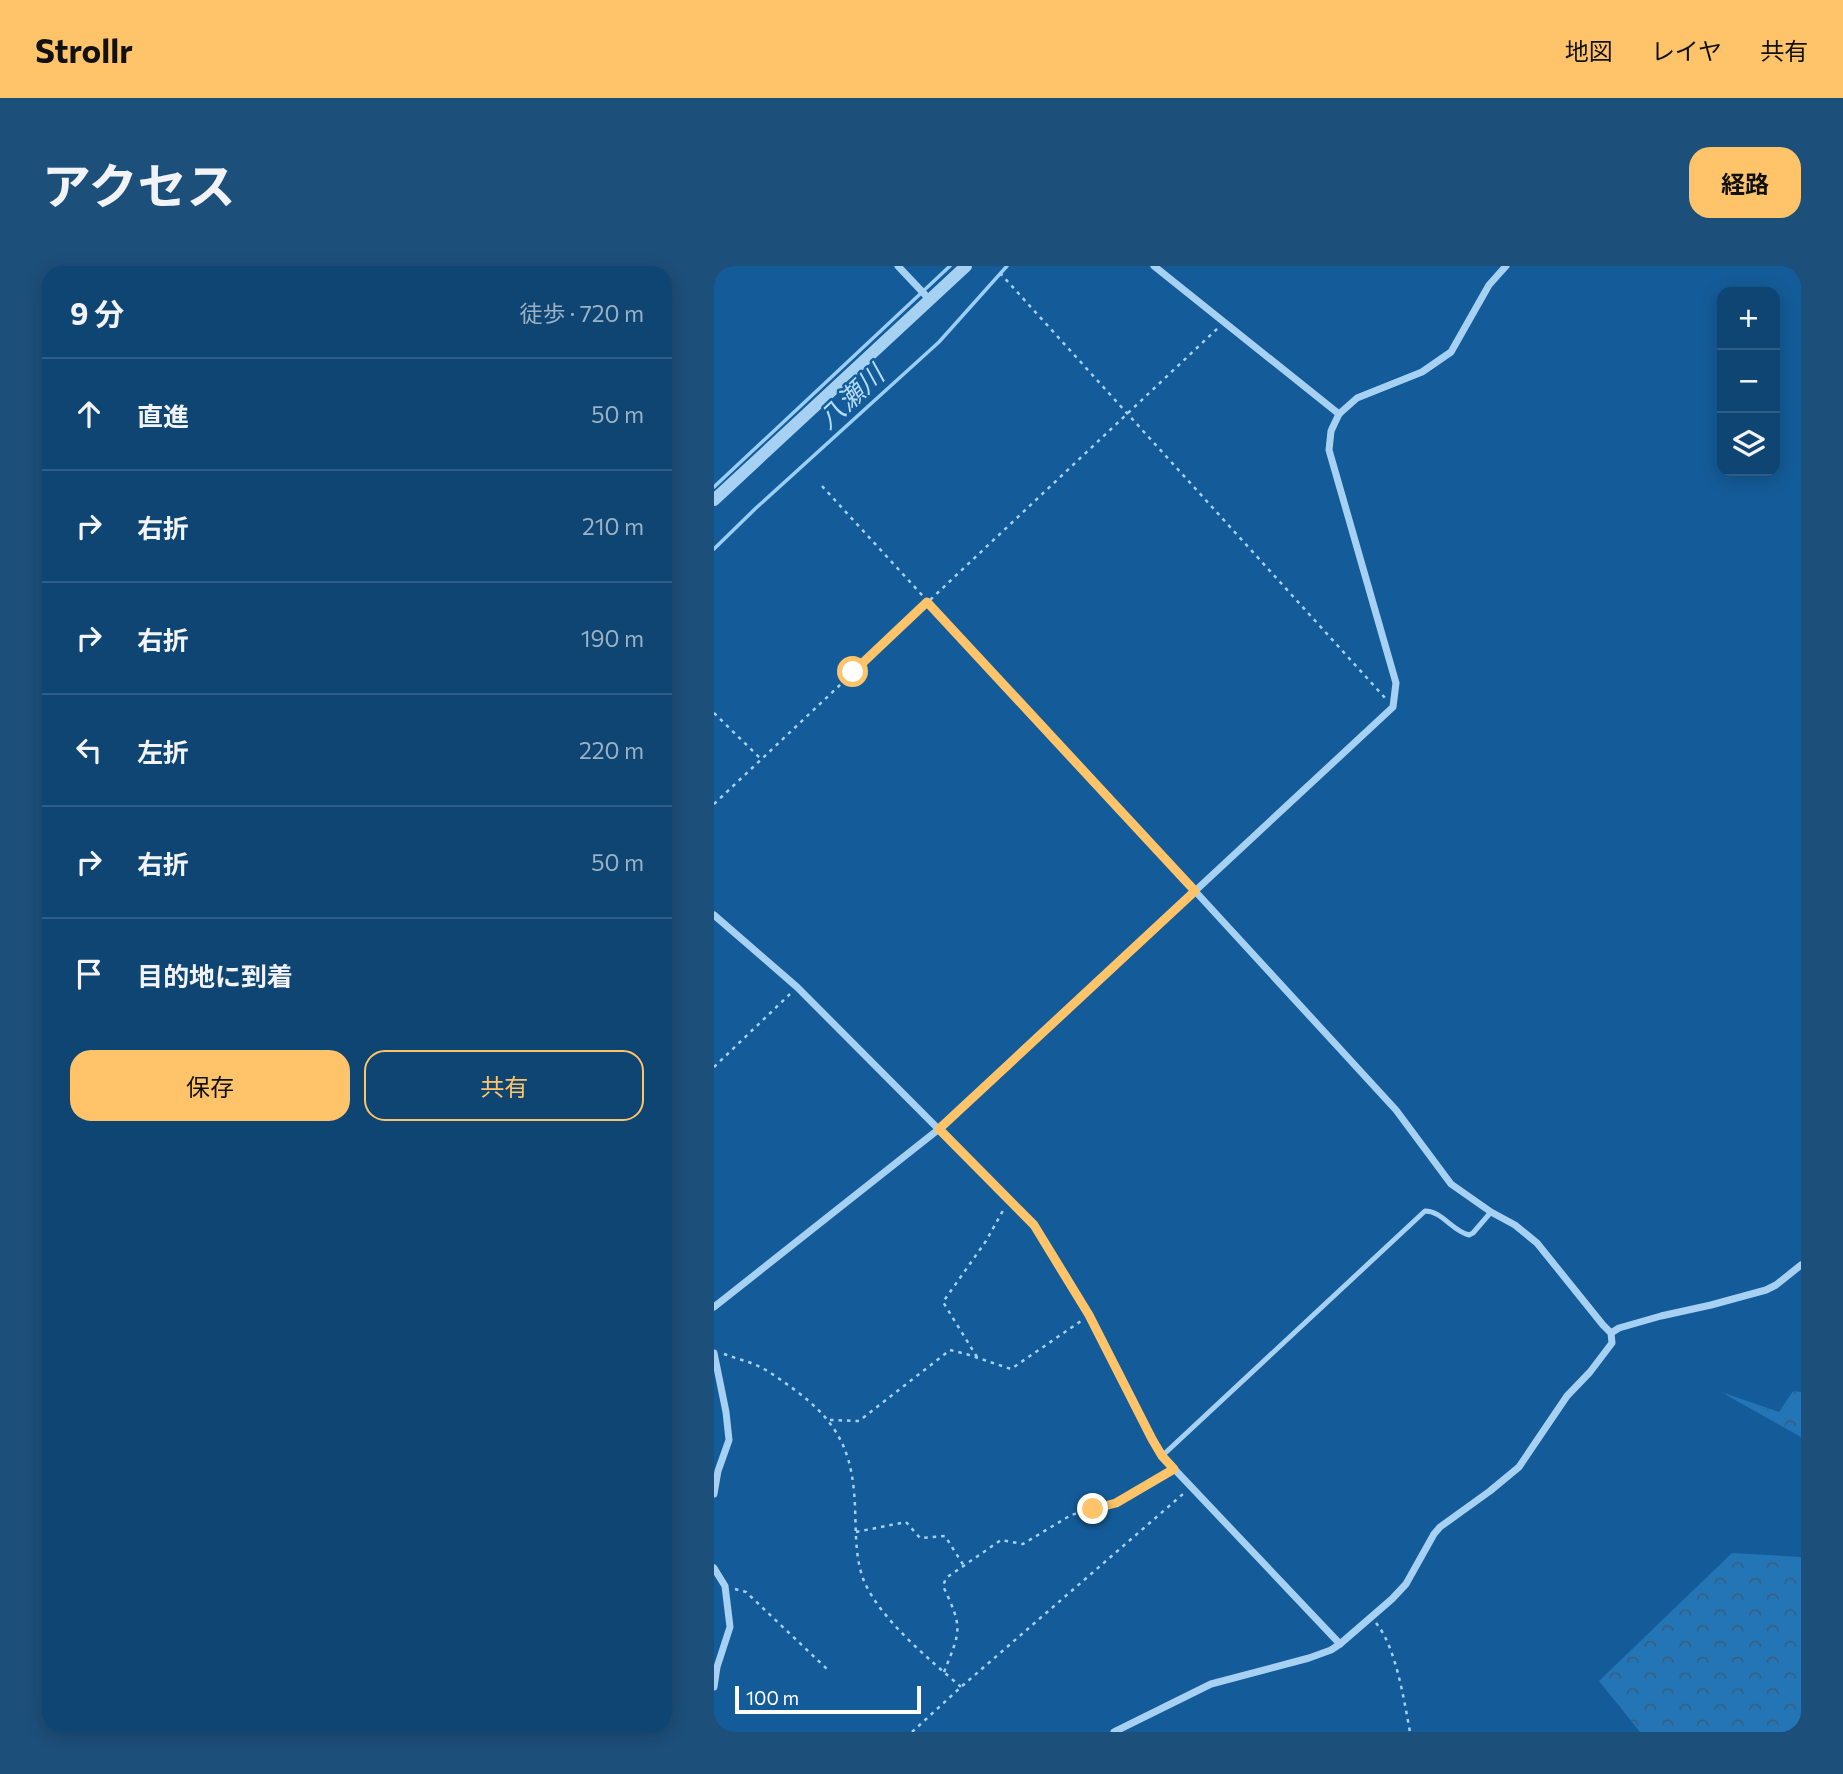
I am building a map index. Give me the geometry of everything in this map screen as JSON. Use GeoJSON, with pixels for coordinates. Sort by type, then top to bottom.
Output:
{"type":"FeatureCollection","features":[{"type":"Feature","properties":{"kind":"street"},"geometry":{"type":"LineString","coordinates":[[898,266],[930,300]]}},
{"type":"Feature","properties":{"kind":"street"},"geometry":{"type":"LineString","coordinates":[[714,500],[966,266]]}},
{"type":"Feature","properties":{"kind":"street"},"geometry":{"type":"LineString","coordinates":[[1154,266],[1339,414]]}},
{"type":"Feature","properties":{"kind":"street"},"geometry":{"type":"LineString","coordinates":[[714,1307],[939,1129],[1393,707],[1396,683],[1329,450],[1331,432],[1339,414],[1357,398],[1422,372],[1451,352],[1489,285],[1506,266]]}},
{"type":"Feature","properties":{"kind":"street"},"geometry":{"type":"LineString","coordinates":[[1114,1732],[1211,1684],[1309,1658],[1340,1644],[1406,1584],[1440,1527],[1519,1467],[1567,1396],[1612,1343],[1611,1333],[1537,1243],[1515,1225],[1451,1184],[1396,1110],[1195,891]]}},
{"type":"Feature","properties":{"kind":"street"},"geometry":{"type":"LineString","coordinates":[[714,915],[797,987],[1034,1225],[1089,1315],[1162,1456],[1340,1644]]}},
{"type":"Feature","properties":{"kind":"street"},"geometry":{"type":"LineString","coordinates":[[1611,1333],[1619,1328],[1661,1316],[1766,1290],[1801,1265]]}},
{"type":"Feature","properties":{"kind":"street"},"geometry":{"type":"LineString","coordinates":[[714,1494],[718,1471],[729,1440],[718,1353]]}},
{"type":"Feature","properties":{"kind":"street"},"geometry":{"type":"LineString","coordinates":[[714,1568],[725,1586],[730,1627],[717,1667],[714,1687]]}},
{"type":"Feature","properties":{"kind":"lane"},"geometry":{"type":"LineString","coordinates":[[1162,1456],[1425,1211],[1434,1212],[1460,1232],[1469,1235],[1491,1212]]}},
{"type":"Feature","properties":{"kind":"path"},"geometry":{"type":"LineString","coordinates":[[1000,273],[1393,707]]}},
{"type":"Feature","properties":{"kind":"path"},"geometry":{"type":"LineString","coordinates":[[714,803],[1224,322]]}},
{"type":"Feature","properties":{"kind":"path"},"geometry":{"type":"LineString","coordinates":[[822,486],[1195,891]]}},
{"type":"Feature","properties":{"kind":"path"},"geometry":{"type":"LineString","coordinates":[[714,713],[761,759]]}},
{"type":"Feature","properties":{"kind":"path"},"geometry":{"type":"LineString","coordinates":[[714,1067],[797,987]]}},
{"type":"Feature","properties":{"kind":"path"},"geometry":{"type":"LineString","coordinates":[[977,1357],[943,1301],[986,1241],[1009,1201]]}},
{"type":"Feature","properties":{"kind":"path"},"geometry":{"type":"LineString","coordinates":[[830,1420],[859,1421],[950,1350],[1011,1369],[1089,1315]]}},
{"type":"Feature","properties":{"kind":"path"},"geometry":{"type":"LineString","coordinates":[[718,1353],[763,1368],[811,1402],[830,1420],[851,1467],[858,1562],[865,1583],[879,1607],[921,1653],[961,1686]]}},
{"type":"Feature","properties":{"kind":"path"},"geometry":{"type":"LineString","coordinates":[[944,1672],[957,1642],[959,1626],[943,1586],[946,1578],[1001,1540],[1023,1544],[1070,1515],[1116,1503],[1174,1469]]}},
{"type":"Feature","properties":{"kind":"path"},"geometry":{"type":"LineString","coordinates":[[912,1732],[961,1686],[1191,1487]]}},
{"type":"Feature","properties":{"kind":"path"},"geometry":{"type":"LineString","coordinates":[[856,1532],[906,1522],[920,1538],[945,1536],[964,1566]]}},
{"type":"Feature","properties":{"kind":"path"},"geometry":{"type":"LineString","coordinates":[[725,1586],[746,1592],[827,1669]]}},
{"type":"Feature","properties":{"kind":"path"},"geometry":{"type":"LineString","coordinates":[[1372,1617],[1384,1632],[1410,1732]]}},
{"type":"Feature","properties":{"kind":"green space"},"geometry":{"type":"Polygon","coordinates":[[[1793,1391],[1801,1392],[1801,1437],[1721,1392],[1779,1412],[1793,1391]]]}},
{"type":"Feature","properties":{"kind":"green space"},"geometry":{"type":"Polygon","coordinates":[[[1732,1553],[1801,1557],[1801,1732],[1640,1732],[1599,1681],[1732,1553]]]}},
{"type":"Feature","properties":{"kind":"waterway"},"geometry":{"type":"LineString","coordinates":[[714,487],[950,266]]}},
{"type":"Feature","properties":{"kind":"waterway","name":"八瀬川"},"geometry":{"type":"LineString","coordinates":[[714,549],[939,342],[1007,266]]}},
{"type":"Feature","properties":{"kind":"route"},"geometry":{"type":"LineString","coordinates":[[853,672],[927,602],[1195,891],[939,1129],[1034,1225],[1089,1315],[1152,1439],[1174,1469],[1116,1503],[1093,1509]]}}]}
